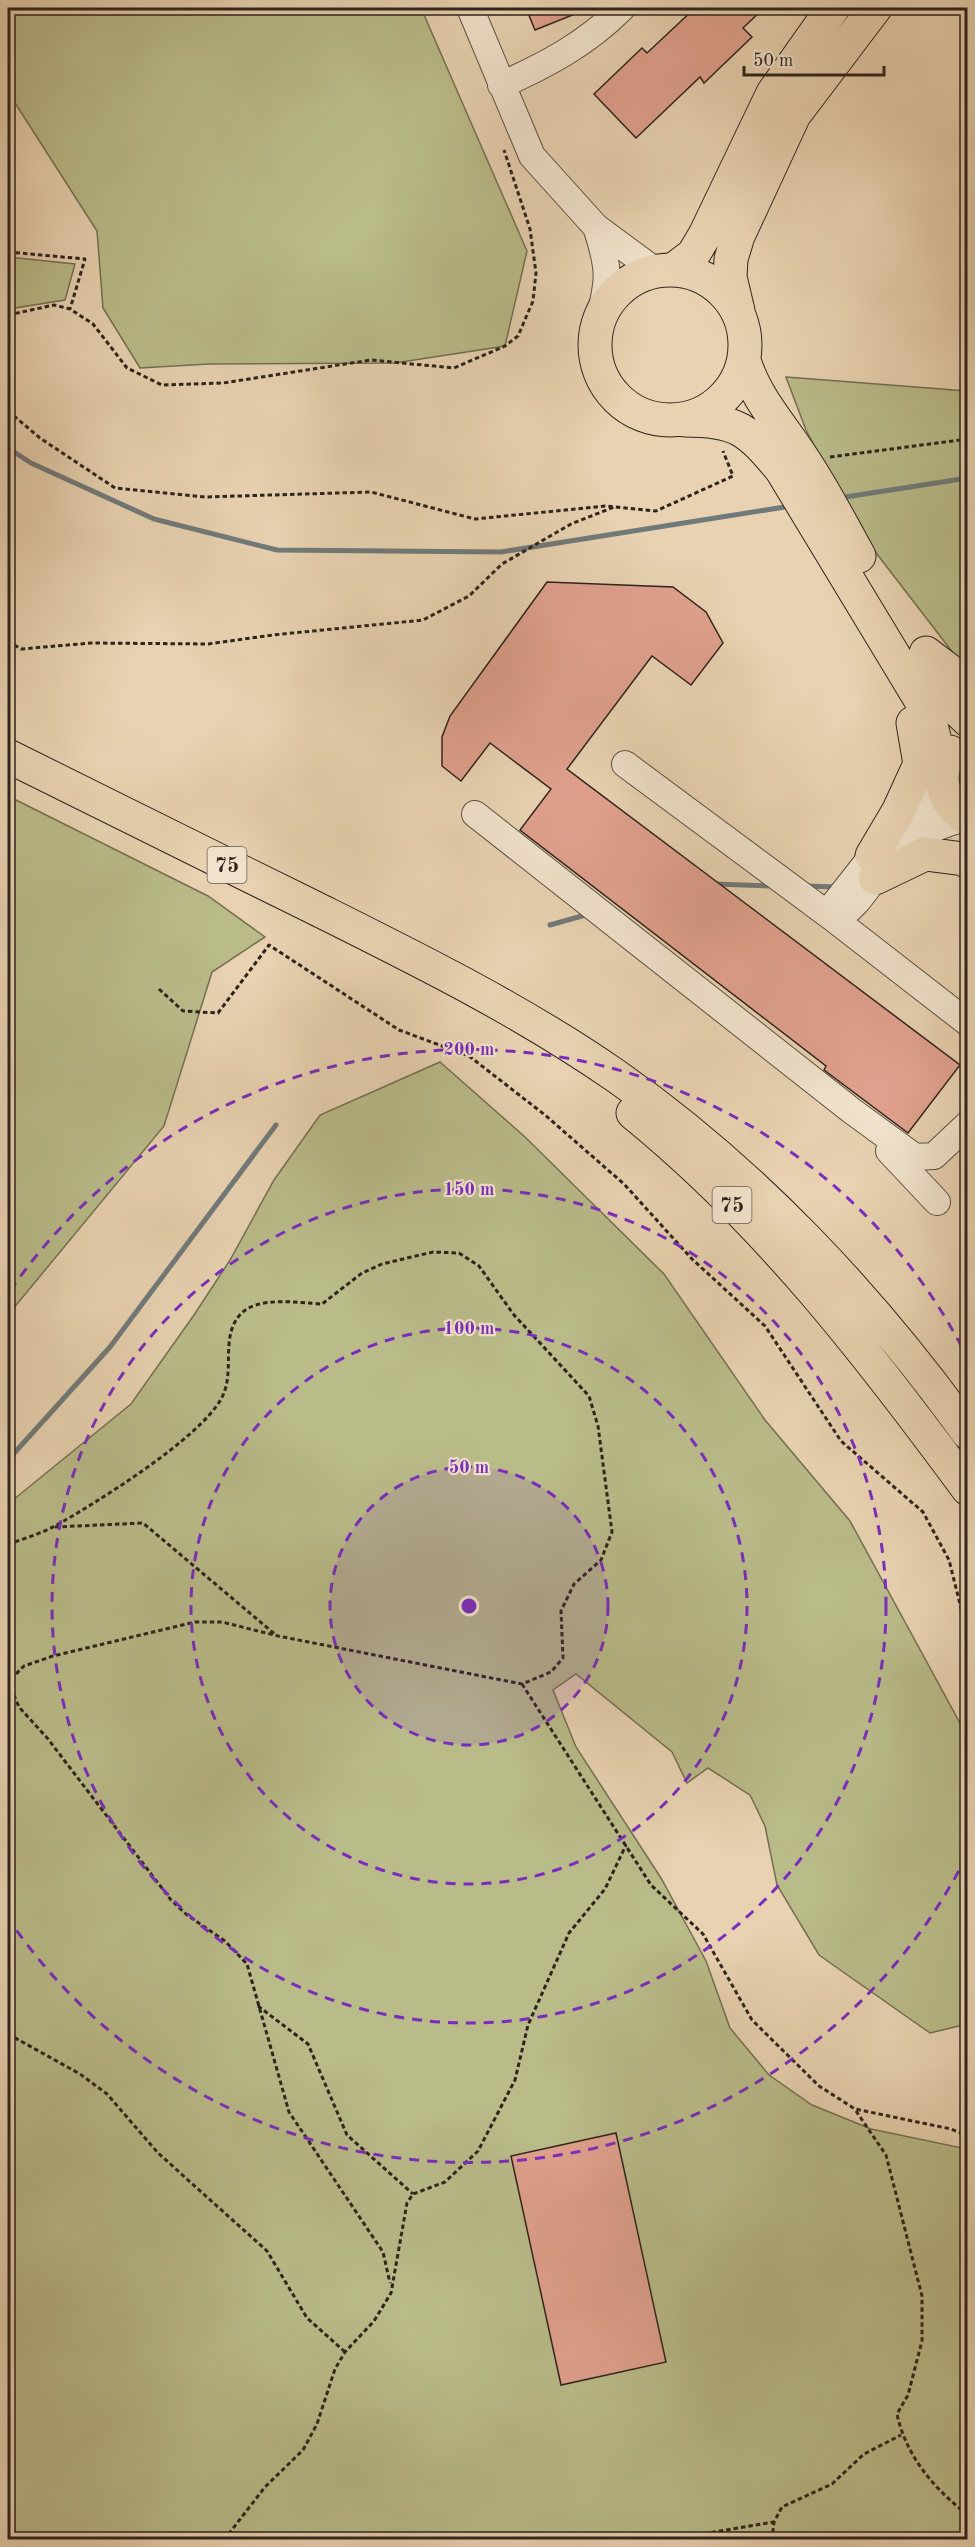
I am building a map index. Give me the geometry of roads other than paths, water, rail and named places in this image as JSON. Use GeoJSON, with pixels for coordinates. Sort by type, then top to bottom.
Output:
{"type":"FeatureCollection","features":[{"type":"Feature","properties":{"kind":"main road"},"geometry":{"type":"LineString","coordinates":[[833,8],[773,93],[705,235],[693,255],[665,271],[634,279],[618,291],[605,307],[597,329],[597,361],[601,375],[614,395],[629,408],[646,417],[723,421],[758,442],[781,469],[903,651],[968,720]]}},
{"type":"Feature","properties":{"kind":"main road"},"geometry":{"type":"LineString","coordinates":[[675,420],[700,414],[715,406],[737,380],[744,360],[745,339],[730,277],[731,259],[738,236],[794,115],[875,8]]}},
{"type":"Feature","properties":{"kind":"main road"},"geometry":{"type":"LineString","coordinates":[[665,271],[694,274],[714,284],[729,299],[740,318]]}},
{"type":"Feature","properties":{"kind":"main road"},"geometry":{"type":"LineString","coordinates":[[744,360],[759,399],[805,461],[903,651],[928,712],[950,805],[967,819]]}},
{"type":"Feature","properties":{"kind":"main road"},"geometry":{"type":"LineString","coordinates":[[903,651],[968,685]]}},
{"type":"Feature","properties":{"kind":"main road"},"geometry":{"type":"LineString","coordinates":[[873,867],[920,764],[903,651]]}},
{"type":"Feature","properties":{"kind":"main road"},"geometry":{"type":"LineString","coordinates":[[942,778],[951,751],[968,737]]}},
{"type":"Feature","properties":{"kind":"main road","name":"75"},"geometry":{"type":"LineString","coordinates":[[8,756],[446,973],[556,1036],[617,1077],[690,1132],[805,1240],[880,1321],[934,1386],[968,1433]]}},
{"type":"Feature","properties":{"kind":"main road"},"geometry":{"type":"LineString","coordinates":[[873,867],[925,854],[964,859],[968,862]]}},
{"type":"Feature","properties":{"kind":"main road","name":"75"},"geometry":{"type":"LineString","coordinates":[[446,973],[561,1054],[640,1119],[767,1240],[877,1365],[968,1489]]}},
{"type":"Feature","properties":{"kind":"street"},"geometry":{"type":"LineString","coordinates":[[470,8],[532,156],[596,227],[665,271]]}},
{"type":"Feature","properties":{"kind":"street"},"geometry":{"type":"LineString","coordinates":[[501,85],[566,53],[606,24],[622,8]]}},
{"type":"Feature","properties":{"kind":"street"},"geometry":{"type":"LineString","coordinates":[[596,227],[606,256],[609,280],[597,329]]}},
{"type":"Feature","properties":{"kind":"street"},"geometry":{"type":"LineString","coordinates":[[625,764],[834,919],[968,1023]]}},
{"type":"Feature","properties":{"kind":"street"},"geometry":{"type":"LineString","coordinates":[[834,919],[831,908],[920,816],[942,778]]}},
{"type":"Feature","properties":{"kind":"street"},"geometry":{"type":"LineString","coordinates":[[475,814],[852,1112],[915,1157],[934,1156],[968,1124]]}},
{"type":"Feature","properties":{"kind":"street"},"geometry":{"type":"LineString","coordinates":[[873,867],[950,819],[967,819]]}},
{"type":"Feature","properties":{"kind":"street"},"geometry":{"type":"LineString","coordinates":[[852,1112],[937,1202]]}},
{"type":"Feature","properties":{"kind":"waterway"},"geometry":{"type":"LineString","coordinates":[[8,448],[31,463],[154,519],[277,550],[501,552],[791,506]]}},
{"type":"Feature","properties":{"kind":"waterway"},"geometry":{"type":"LineString","coordinates":[[839,498],[968,478]]}},
{"type":"Feature","properties":{"kind":"waterway"},"geometry":{"type":"LineString","coordinates":[[714,884],[773,886]]}},
{"type":"Feature","properties":{"kind":"waterway"},"geometry":{"type":"LineString","coordinates":[[807,886],[836,887]]}},
{"type":"Feature","properties":{"kind":"waterway"},"geometry":{"type":"LineString","coordinates":[[550,925],[589,914]]}},
{"type":"Feature","properties":{"kind":"waterway"},"geometry":{"type":"LineString","coordinates":[[8,1460],[110,1347],[276,1125]]}},
{"type":"Feature","properties":{"kind":"waterway"},"geometry":{"type":"LineString","coordinates":[[913,2540],[968,2533]]}}]}
